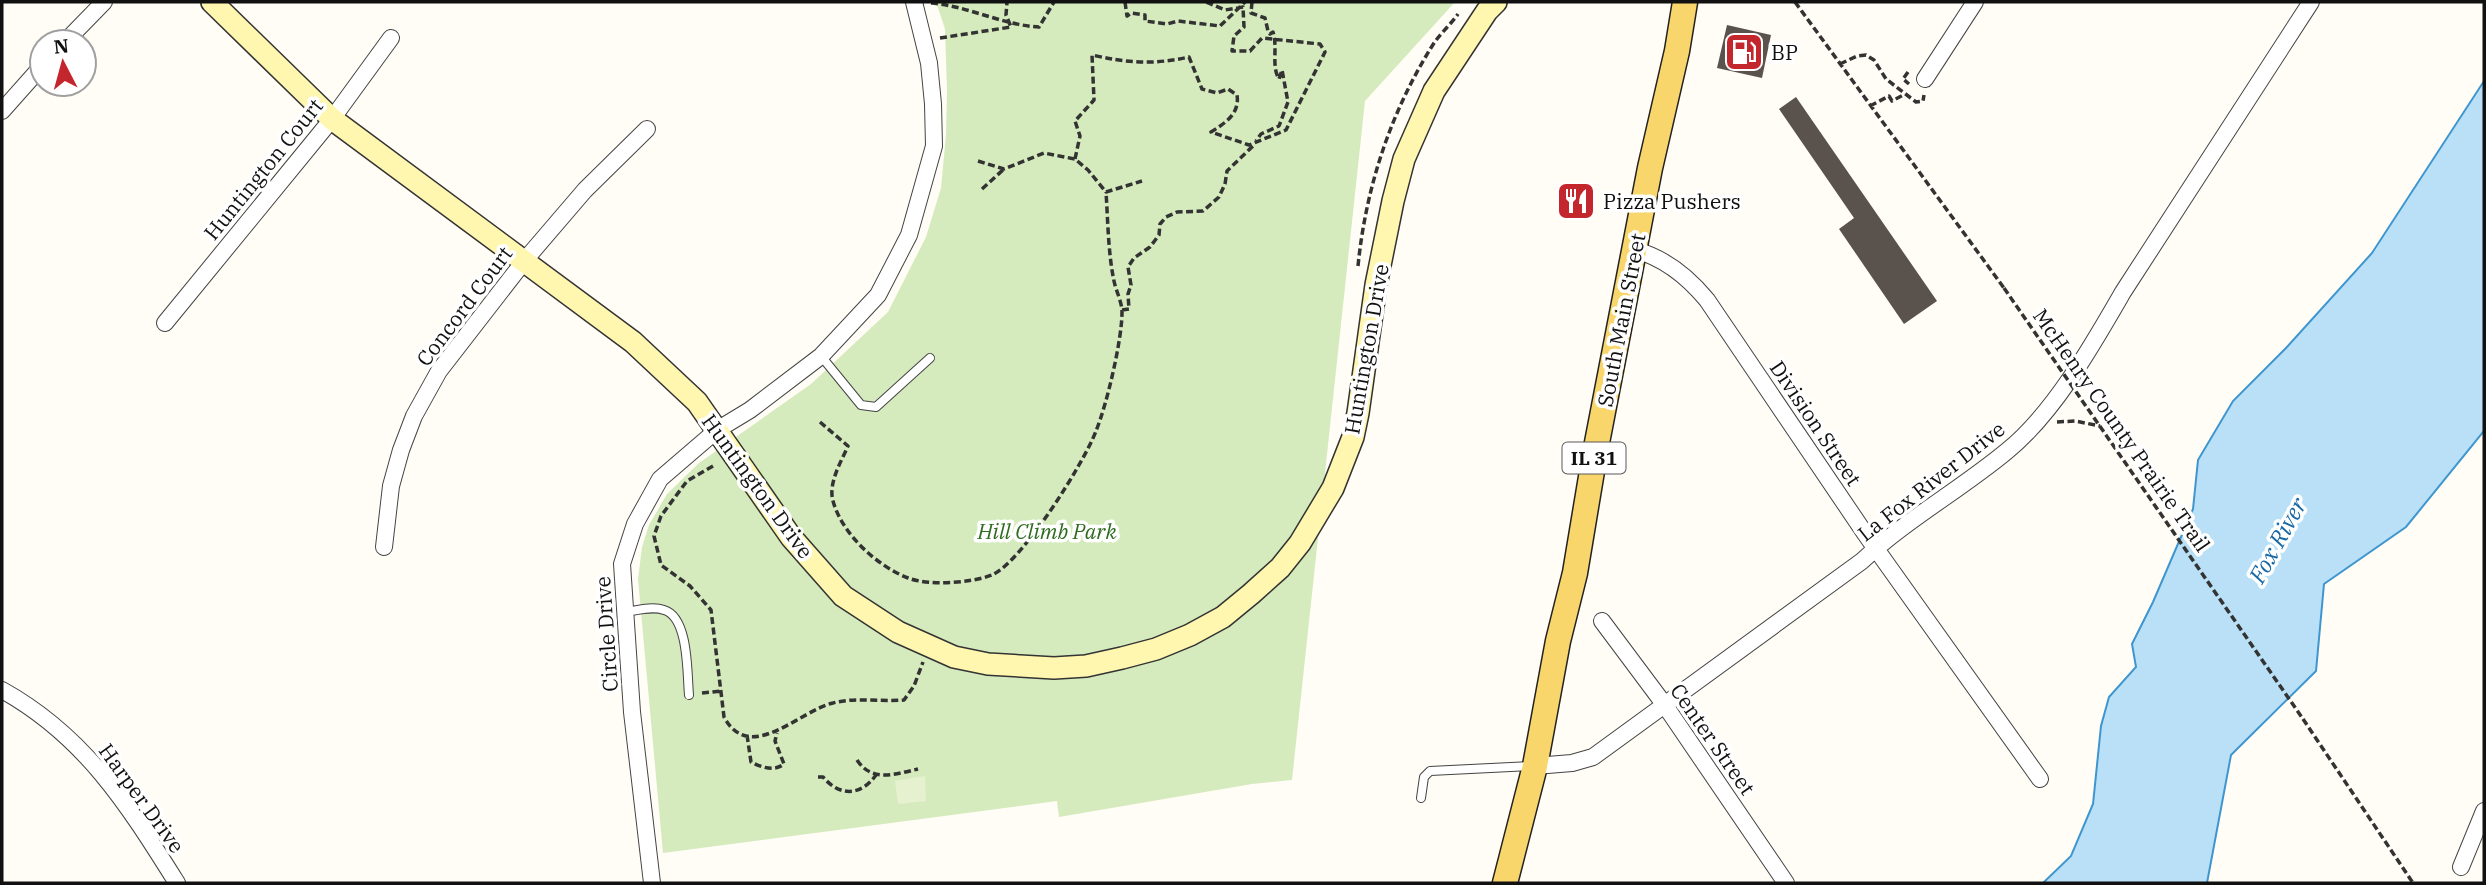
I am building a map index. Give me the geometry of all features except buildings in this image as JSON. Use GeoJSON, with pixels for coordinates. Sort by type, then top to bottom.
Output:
{"type":"FeatureCollection","features":[{"type":"Feature","properties":{"kind":"main road","name":"South Main Street"},"geometry":{"type":"LineString","coordinates":[[1505,883],[1535,766],[1558,641],[1575,573],[1595,453],[1683,6]]}},
{"type":"Feature","properties":{"kind":"street"},"geometry":{"type":"LineString","coordinates":[[79,28],[104,2]]}},
{"type":"Feature","properties":{"kind":"street","name":"Huntington Drive"},"geometry":{"type":"LineString","coordinates":[[212,2],[331,119],[633,342],[697,402],[791,537],[843,596],[898,632],[954,657],[988,664],[1054,668],[1086,666],[1122,658],[1156,649],[1190,635],[1223,617],[1251,594],[1280,568],[1300,543],[1333,488],[1345,460],[1358,413],[1376,285],[1404,159],[1434,91],[1487,11],[1496,2]]}},
{"type":"Feature","properties":{"kind":"street","name":"Circle Drive"},"geometry":{"type":"LineString","coordinates":[[652,883],[632,712],[622,564],[635,524],[660,479],[717,430],[750,410],[821,356],[878,295],[909,236],[934,146],[929,63],[914,2]]}},
{"type":"Feature","properties":{"kind":"street"},"geometry":{"type":"LineString","coordinates":[[1925,79],[1975,2]]}},
{"type":"Feature","properties":{"kind":"street","name":"La Fox River Drive"},"geometry":{"type":"LineString","coordinates":[[1535,766],[1587,760],[1862,561],[1896,530],[2007,451],[2042,417],[2099,334],[2311,2]]}},
{"type":"Feature","properties":{"kind":"street","name":"Huntington Court"},"geometry":{"type":"LineString","coordinates":[[165,323],[331,119],[391,38]]}},
{"type":"Feature","properties":{"kind":"street"},"geometry":{"type":"LineString","coordinates":[[2,111],[28,82]]}},
{"type":"Feature","properties":{"kind":"street","name":"Concord Court"},"geometry":{"type":"LineString","coordinates":[[384,547],[391,486],[414,416],[439,371],[525,260],[585,190],[647,129]]}},
{"type":"Feature","properties":{"kind":"street","name":"Division Street"},"geometry":{"type":"LineString","coordinates":[[1635,250],[1650,254],[1690,279],[1707,300],[1876,547],[2040,779]]}},
{"type":"Feature","properties":{"kind":"street","name":"Center Street"},"geometry":{"type":"LineString","coordinates":[[1602,621],[1664,704],[1786,883]]}},
{"type":"Feature","properties":{"kind":"street","name":"Harper Drive"},"geometry":{"type":"LineString","coordinates":[[2,690],[54,724],[92,760],[177,883]]}},
{"type":"Feature","properties":{"kind":"street"},"geometry":{"type":"LineString","coordinates":[[2461,867],[2484,811]]}},
{"type":"Feature","properties":{"kind":"lane"},"geometry":{"type":"LineString","coordinates":[[821,356],[860,405],[876,407],[930,358]]}},
{"type":"Feature","properties":{"kind":"lane"},"geometry":{"type":"LineString","coordinates":[[626,612],[665,610],[676,617],[685,644],[689,695]]}},
{"type":"Feature","properties":{"kind":"lane"},"geometry":{"type":"LineString","coordinates":[[1421,798],[1424,777],[1430,771],[1535,766]]}},
{"type":"Feature","properties":{"kind":"path"},"geometry":{"type":"LineString","coordinates":[[940,38],[1011,27],[1006,15],[1007,2]]}},
{"type":"Feature","properties":{"kind":"path"},"geometry":{"type":"LineString","coordinates":[[931,3],[953,5],[1009,22],[1039,27],[1054,2]]}},
{"type":"Feature","properties":{"kind":"path"},"geometry":{"type":"LineString","coordinates":[[1125,2],[1127,16],[1131,13],[1145,15],[1145,21],[1167,24],[1178,21],[1220,26],[1245,2]]}},
{"type":"Feature","properties":{"kind":"path"},"geometry":{"type":"LineString","coordinates":[[1074,159],[1080,136],[1075,121],[1094,100],[1091,55],[1129,63],[1167,62],[1189,57],[1202,89],[1217,93],[1228,89],[1237,95],[1238,104],[1230,119],[1211,132],[1249,145],[1286,130],[1325,52],[1320,44],[1262,38],[1250,51],[1232,51],[1234,36],[1244,27],[1243,7],[1225,10],[1206,2]]}},
{"type":"Feature","properties":{"kind":"path"},"geometry":{"type":"LineString","coordinates":[[1122,310],[1129,309],[1128,294],[1131,285],[1128,267],[1159,235],[1160,224],[1166,217],[1177,212],[1203,211],[1219,197],[1227,171],[1256,143],[1261,134],[1279,126],[1288,102],[1282,70],[1279,79],[1275,73],[1273,32],[1270,34],[1268,31],[1265,18],[1251,13],[1252,2]]}},
{"type":"Feature","properties":{"kind":"path","name":"McHenry County Prairie Trail"},"geometry":{"type":"LineString","coordinates":[[1795,2],[2004,288],[2303,719],[2413,883]]}},
{"type":"Feature","properties":{"kind":"path"},"geometry":{"type":"LineString","coordinates":[[1357,271],[1370,187],[1391,126],[1406,92],[1436,41],[1462,10]]}},
{"type":"Feature","properties":{"kind":"path"},"geometry":{"type":"LineString","coordinates":[[1840,64],[1866,55],[1874,60],[1886,79],[1916,102],[1923,101],[1925,96],[1903,79],[1910,71],[1925,79]]}},
{"type":"Feature","properties":{"kind":"path"},"geometry":{"type":"LineString","coordinates":[[1870,106],[1889,96],[1892,102],[1905,94]]}},
{"type":"Feature","properties":{"kind":"path"},"geometry":{"type":"LineString","coordinates":[[820,422],[848,446],[835,475],[832,499],[847,532],[873,558],[909,578],[948,583],[992,575],[1015,558],[1064,492],[1096,432],[1116,355],[1122,310],[1114,284],[1106,192],[1088,170],[1074,159],[1044,153],[1004,169],[982,189]]}},
{"type":"Feature","properties":{"kind":"path"},"geometry":{"type":"LineString","coordinates":[[978,161],[1004,169]]}},
{"type":"Feature","properties":{"kind":"path"},"geometry":{"type":"LineString","coordinates":[[1106,192],[1142,181]]}},
{"type":"Feature","properties":{"kind":"path"},"geometry":{"type":"LineString","coordinates":[[2042,417],[2062,424],[2076,421],[2100,426]]}},
{"type":"Feature","properties":{"kind":"path"},"geometry":{"type":"LineString","coordinates":[[713,466],[687,481],[661,516],[654,536],[661,565],[690,586],[711,610],[723,717],[729,727],[738,734],[762,737],[778,732],[807,712],[832,703],[860,699],[884,702],[904,700],[914,686],[923,662]]}},
{"type":"Feature","properties":{"kind":"path"},"geometry":{"type":"LineString","coordinates":[[689,695],[720,691]]}},
{"type":"Feature","properties":{"kind":"path"},"geometry":{"type":"LineString","coordinates":[[747,735],[751,762],[761,767],[780,767],[783,764],[775,741],[778,732]]}},
{"type":"Feature","properties":{"kind":"path"},"geometry":{"type":"LineString","coordinates":[[858,760],[862,767],[876,775],[918,769]]}},
{"type":"Feature","properties":{"kind":"path"},"geometry":{"type":"LineString","coordinates":[[818,777],[823,777],[830,786],[845,791],[857,791],[868,787],[876,775]]}},
{"type":"Feature","properties":{"kind":"green space","name":"Hill Climb Park"},"geometry":{"type":"Polygon","coordinates":[[[936,2],[1455,2],[1365,101],[1292,780],[1252,784],[1059,817],[1057,801],[663,853],[638,579],[642,547],[649,525],[667,494],[699,463],[811,384],[888,312],[926,237],[941,188],[947,91],[945,29],[936,2]]]}},
{"type":"Feature","properties":{"kind":"green space"},"geometry":{"type":"Polygon","coordinates":[[[925,776],[926,801],[898,804],[895,781],[925,776]]]}},
{"type":"Feature","properties":{"kind":"water","name":"Fox River"},"geometry":{"type":"Polygon","coordinates":[[[2484,81],[2484,431],[2406,527],[2324,584],[2316,671],[2231,755],[2207,883],[2043,883],[2071,856],[2093,804],[2101,726],[2109,697],[2136,667],[2132,644],[2193,509],[2198,460],[2233,401],[2286,348],[2372,253],[2484,81]]]}},
{"type":"Feature","properties":{"kind":"place","name":"BP"},"geometry":{"type":"Point","coordinates":[1744,52]}},
{"type":"Feature","properties":{"kind":"place","name":"Pizza Pushers"},"geometry":{"type":"Point","coordinates":[1576,201]}}]}
